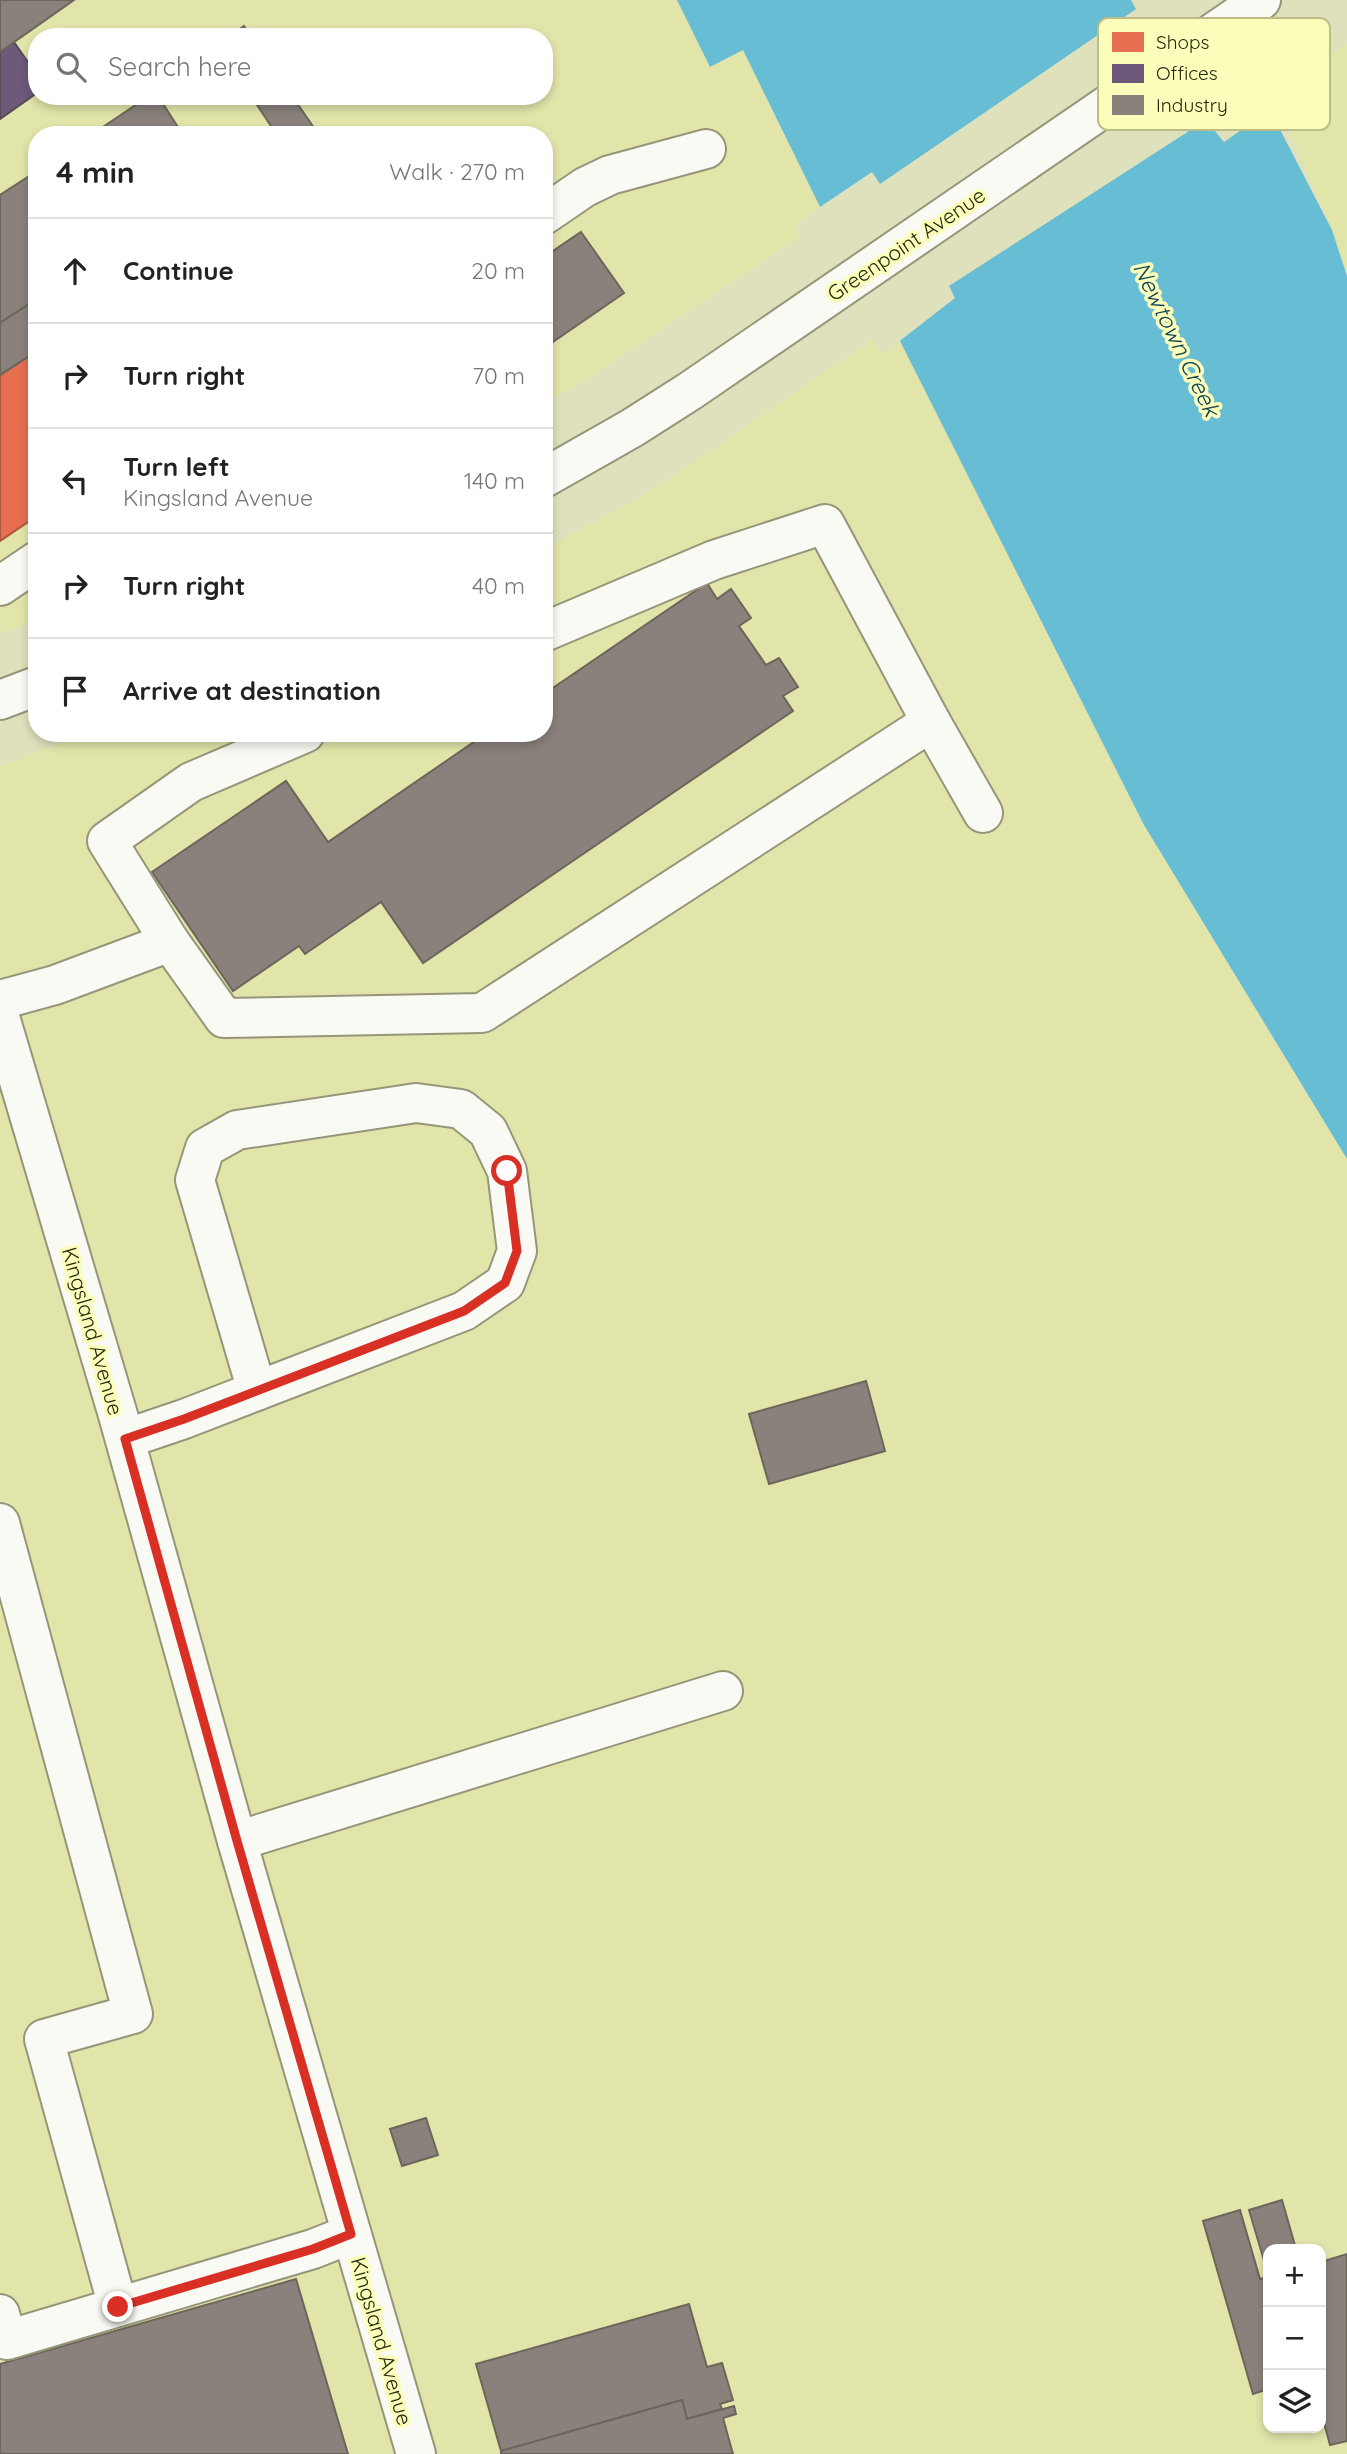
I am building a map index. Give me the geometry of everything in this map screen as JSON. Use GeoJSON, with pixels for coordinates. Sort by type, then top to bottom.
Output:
{"type":"FeatureCollection","features":[{"type":"Feature","properties":{"kind":"main road","name":"Greenpoint Avenue"},"geometry":{"type":"LineString","coordinates":[[1235,18],[1261,0]]}},
{"type":"Feature","properties":{"kind":"main road","name":"Greenpoint Avenue"},"geometry":{"type":"LineString","coordinates":[[553,473],[690,391],[1098,112]]}},
{"type":"Feature","properties":{"kind":"main road"},"geometry":{"type":"LineString","coordinates":[[553,209],[585,187],[610,175],[653,161],[706,149]]}},
{"type":"Feature","properties":{"kind":"main road"},"geometry":{"type":"LineString","coordinates":[[553,628],[715,559],[825,524],[983,813]]}},
{"type":"Feature","properties":{"kind":"main road"},"geometry":{"type":"LineString","coordinates":[[0,586],[28,567]]}},
{"type":"Feature","properties":{"kind":"main road"},"geometry":{"type":"LineString","coordinates":[[0,700],[28,689]]}},
{"type":"Feature","properties":{"kind":"main road"},"geometry":{"type":"LineString","coordinates":[[284,742],[191,782],[107,841],[170,942],[224,1018],[482,1013],[931,722]]}},
{"type":"Feature","properties":{"kind":"main road"},"geometry":{"type":"LineString","coordinates":[[0,1000],[55,985],[170,942]]}},
{"type":"Feature","properties":{"kind":"main road","name":"Kingsland Avenue"},"geometry":{"type":"LineString","coordinates":[[0,1017],[125,1439],[237,1841],[416,2454]]}},
{"type":"Feature","properties":{"kind":"main road"},"geometry":{"type":"LineString","coordinates":[[125,1439],[257,1391],[464,1311],[505,1283],[517,1251],[507,1171],[488,1131],[461,1109],[416,1103],[237,1130],[205,1148],[195,1180],[257,1391]]}},
{"type":"Feature","properties":{"kind":"main road"},"geometry":{"type":"LineString","coordinates":[[0,1523],[133,2014],[44,2039],[118,2307]]}},
{"type":"Feature","properties":{"kind":"main road"},"geometry":{"type":"LineString","coordinates":[[237,1841],[723,1691]]}},
{"type":"Feature","properties":{"kind":"main road"},"geometry":{"type":"LineString","coordinates":[[0,2314],[7,2340],[313,2249],[351,2234]]}},
{"type":"Feature","properties":{"kind":"shaded area"},"geometry":{"type":"Polygon","coordinates":[[[0,0],[677,0],[710,67],[743,50],[820,208],[793,226],[800,236],[578,385],[553,398],[553,126],[28,126],[28,624],[0,634],[0,0]]]}},
{"type":"Feature","properties":{"kind":"shaded area"},"geometry":{"type":"Polygon","coordinates":[[[1347,43],[1347,276],[1332,230],[1289,130],[1330,130],[1330,57],[1347,43]]]}},
{"type":"Feature","properties":{"kind":"shaded area"},"geometry":{"type":"Polygon","coordinates":[[[871,340],[883,354],[900,341],[1144,825],[1347,1159],[1347,2454],[0,2454],[0,766],[65,742],[553,742],[553,543],[632,502],[871,340]]]}},
{"type":"Feature","properties":{"kind":"water","name":"Newtown Creek"},"geometry":{"type":"Polygon","coordinates":[[[677,0],[1213,0],[1222,18],[1098,18],[1098,130],[1280,130],[1332,230],[1347,276],[1347,1159],[1144,825],[900,341],[825,217],[743,50],[710,67],[677,0]]]}},
{"type":"Feature","properties":{"kind":"pier"},"geometry":{"type":"Polygon","coordinates":[[[1131,0],[1217,0],[1226,18],[1123,18],[1136,9],[1131,0]]]}},
{"type":"Feature","properties":{"kind":"pier"},"geometry":{"type":"Polygon","coordinates":[[[1098,35],[1098,130],[1191,130],[949,286],[955,298],[897,343],[817,209],[872,172],[880,184],[1098,35]]]}},
{"type":"Feature","properties":{"kind":"pier"},"geometry":{"type":"Polygon","coordinates":[[[1214,130],[1241,130],[1224,142],[1214,130]]]}},
{"type":"Feature","properties":{"kind":"building: Shops"},"geometry":{"type":"Polygon","coordinates":[[[28,357],[28,522],[0,541],[0,375],[28,357]]]}},
{"type":"Feature","properties":{"kind":"building: Offices"},"geometry":{"type":"Polygon","coordinates":[[[14,42],[28,62],[28,99],[0,119],[0,52],[14,42]]]}},
{"type":"Feature","properties":{"kind":"building: Industry"},"geometry":{"type":"Polygon","coordinates":[[[0,0],[74,0],[34,28],[28,28],[28,32],[0,52],[0,0]]]}},
{"type":"Feature","properties":{"kind":"building: Industry"},"geometry":{"type":"Polygon","coordinates":[[[136,105],[164,105],[177,126],[104,126],[136,105]]]}},
{"type":"Feature","properties":{"kind":"building: Industry"},"geometry":{"type":"Polygon","coordinates":[[[257,105],[298,105],[313,126],[271,126],[257,105]]]}},
{"type":"Feature","properties":{"kind":"building: Industry"},"geometry":{"type":"Polygon","coordinates":[[[28,177],[28,305],[0,323],[0,195],[28,177]]]}},
{"type":"Feature","properties":{"kind":"building: Industry"},"geometry":{"type":"Polygon","coordinates":[[[581,232],[624,293],[553,342],[553,251],[581,232]]]}},
{"type":"Feature","properties":{"kind":"building: Industry"},"geometry":{"type":"Polygon","coordinates":[[[28,305],[28,357],[0,375],[0,323],[28,305]]]}},
{"type":"Feature","properties":{"kind":"building: Industry"},"geometry":{"type":"Polygon","coordinates":[[[707,583],[717,599],[731,589],[751,618],[739,626],[766,665],[779,658],[798,687],[783,696],[793,711],[423,963],[381,902],[305,954],[299,946],[233,991],[152,872],[286,781],[328,842],[474,742],[553,742],[553,688],[707,583]]]}},
{"type":"Feature","properties":{"kind":"building: Industry"},"geometry":{"type":"Polygon","coordinates":[[[866,1381],[885,1451],[769,1484],[749,1414],[866,1381]]]}},
{"type":"Feature","properties":{"kind":"building: Industry"},"geometry":{"type":"Polygon","coordinates":[[[426,2118],[438,2155],[402,2166],[390,2129],[426,2118]]]}},
{"type":"Feature","properties":{"kind":"building: Industry"},"geometry":{"type":"Polygon","coordinates":[[[1282,2200],[1295,2244],[1263,2244],[1263,2257],[1249,2210],[1282,2200]]]}},
{"type":"Feature","properties":{"kind":"building: Industry"},"geometry":{"type":"Polygon","coordinates":[[[1240,2210],[1260,2279],[1263,2278],[1263,2391],[1253,2394],[1203,2221],[1240,2210]]]}},
{"type":"Feature","properties":{"kind":"building: Industry"},"geometry":{"type":"Polygon","coordinates":[[[1347,2254],[1347,2441],[1330,2445],[1326,2430],[1326,2260],[1347,2254]]]}},
{"type":"Feature","properties":{"kind":"building: Industry"},"geometry":{"type":"Polygon","coordinates":[[[296,2279],[348,2454],[0,2454],[0,2364],[296,2279]]]}},
{"type":"Feature","properties":{"kind":"building: Industry"},"geometry":{"type":"Polygon","coordinates":[[[689,2304],[707,2367],[722,2363],[733,2400],[720,2404],[722,2409],[687,2419],[682,2400],[501,2451],[476,2364],[689,2304]]]}},
{"type":"Feature","properties":{"kind":"building: Industry"},"geometry":{"type":"Polygon","coordinates":[[[682,2400],[687,2419],[734,2406],[736,2414],[723,2418],[733,2454],[501,2454],[501,2451],[682,2400]]]}},
{"type":"Feature","properties":{"kind":"route"},"geometry":{"type":"LineString","coordinates":[[118,2307],[313,2249],[351,2234],[237,1841],[125,1439],[184,1419],[464,1311],[505,1283],[517,1251],[507,1171]]}}]}
